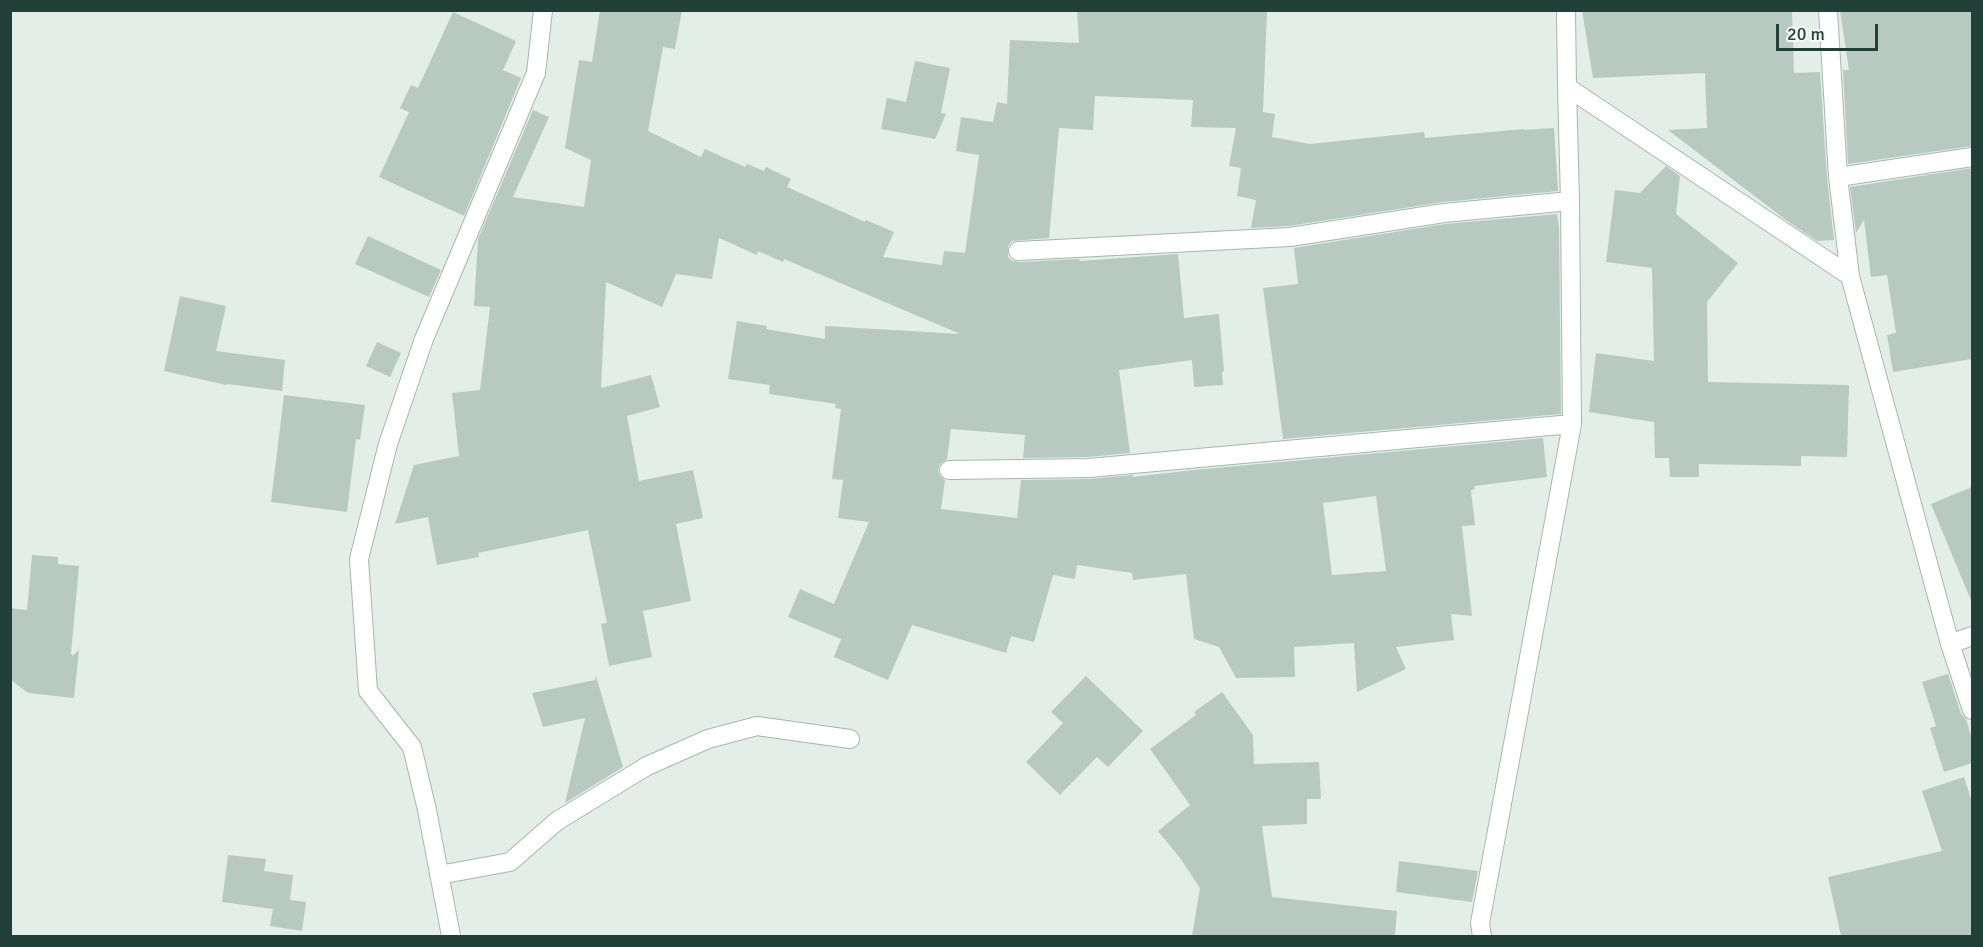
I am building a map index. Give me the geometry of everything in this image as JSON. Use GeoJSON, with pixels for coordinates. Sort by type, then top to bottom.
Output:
{"type":"FeatureCollection","features":[{"type":"Feature","properties":{"kind":"street"},"geometry":{"type":"LineString","coordinates":[[451,936],[412,747],[368,691],[359,559],[388,444],[424,339],[536,73],[543,10]]}},
{"type":"Feature","properties":{"kind":"street"},"geometry":{"type":"LineString","coordinates":[[1482,936],[1480,923],[1572,423],[1566,10]]}},
{"type":"Feature","properties":{"kind":"street"},"geometry":{"type":"LineString","coordinates":[[1828,10],[1838,177],[1850,276],[1950,644],[1972,710]]}},
{"type":"Feature","properties":{"kind":"street"},"geometry":{"type":"LineString","coordinates":[[1567,87],[1850,276]]}},
{"type":"Feature","properties":{"kind":"street"},"geometry":{"type":"LineString","coordinates":[[1838,177],[1972,158]]}},
{"type":"Feature","properties":{"kind":"street"},"geometry":{"type":"LineString","coordinates":[[1018,251],[1290,237],[1444,213],[1570,201]]}},
{"type":"Feature","properties":{"kind":"street"},"geometry":{"type":"LineString","coordinates":[[949,470],[1089,468],[1572,423]]}},
{"type":"Feature","properties":{"kind":"street"},"geometry":{"type":"LineString","coordinates":[[1950,644],[1972,636]]}},
{"type":"Feature","properties":{"kind":"street"},"geometry":{"type":"LineString","coordinates":[[439,875],[510,862],[557,821],[647,765],[708,739],[757,726],[850,739]]}},
{"type":"Feature","properties":{"kind":"building"},"geometry":{"type":"Polygon","coordinates":[[[600,10],[682,10],[675,49],[663,47],[648,131],[701,157],[705,149],[745,167],[747,164],[764,171],[766,167],[791,179],[787,187],[865,222],[866,220],[894,232],[883,257],[942,265],[944,251],[965,253],[979,155],[956,151],[961,117],[993,122],[997,102],[1007,104],[1010,40],[1079,43],[1077,10],[1267,10],[1263,112],[1275,114],[1272,137],[1310,144],[1424,132],[1425,138],[1554,128],[1558,191],[1443,202],[1289,226],[1251,228],[1256,200],[1237,196],[1241,168],[1229,166],[1236,128],[1191,127],[1193,100],[1095,96],[1093,130],[1059,128],[1049,238],[1012,241],[1008,246],[1008,257],[1012,261],[1019,262],[1079,259],[1080,261],[1178,254],[1184,318],[1219,314],[1223,385],[1194,387],[1192,360],[1119,370],[1130,453],[1088,457],[1023,458],[1025,435],[951,429],[947,459],[940,464],[938,470],[940,476],[945,480],[941,509],[1017,518],[1021,480],[1089,479],[1133,475],[1133,477],[1543,438],[1547,477],[1474,486],[1475,489],[1471,490],[1475,525],[1462,526],[1472,616],[1451,614],[1454,640],[1396,647],[1406,669],[1357,692],[1354,643],[1294,647],[1295,677],[1236,678],[1219,647],[1194,639],[1186,574],[1133,580],[1132,573],[1077,565],[1075,579],[1053,575],[1034,642],[1011,636],[1006,653],[912,625],[888,680],[834,657],[841,639],[788,617],[800,589],[834,604],[869,522],[838,518],[843,480],[832,479],[841,409],[835,408],[836,404],[769,394],[770,385],[728,379],[737,321],[767,326],[766,329],[825,339],[825,326],[960,334],[784,259],[783,262],[758,251],[757,255],[719,238],[712,279],[676,274],[662,307],[606,282],[601,388],[651,375],[660,407],[627,416],[639,481],[693,470],[703,518],[676,524],[691,601],[643,611],[652,657],[609,666],[601,624],[607,623],[588,530],[478,553],[479,557],[437,565],[428,517],[395,524],[414,465],[459,456],[452,393],[480,390],[490,307],[474,306],[478,239],[533,110],[549,117],[513,197],[584,207],[591,160],[565,148],[579,60],[592,62],[600,10]],[[1376,496],[1323,503],[1332,575],[1386,571],[1376,496]]]}},
{"type":"Feature","properties":{"kind":"building"},"geometry":{"type":"Polygon","coordinates":[[[1582,10],[1792,10],[1794,73],[1820,72],[1827,178],[1834,240],[1817,241],[1668,130],[1707,128],[1705,73],[1593,78],[1582,10]]]}},
{"type":"Feature","properties":{"kind":"building"},"geometry":{"type":"Polygon","coordinates":[[[1840,10],[1972,10],[1972,146],[1848,164],[1843,70],[1849,70],[1840,10]]]}},
{"type":"Feature","properties":{"kind":"building"},"geometry":{"type":"Polygon","coordinates":[[[453,12],[516,41],[503,70],[521,78],[464,216],[379,177],[409,112],[400,108],[411,85],[418,88],[453,12]]]}},
{"type":"Feature","properties":{"kind":"building"},"geometry":{"type":"Polygon","coordinates":[[[915,61],[950,68],[941,113],[946,114],[935,139],[881,129],[887,98],[906,102],[915,61]]]}},
{"type":"Feature","properties":{"kind":"building"},"geometry":{"type":"Polygon","coordinates":[[[1666,166],[1680,176],[1676,214],[1738,263],[1707,302],[1708,382],[1849,385],[1847,457],[1801,456],[1801,466],[1699,464],[1699,477],[1670,477],[1669,458],[1655,458],[1654,422],[1589,412],[1596,353],[1654,361],[1652,268],[1606,262],[1615,190],[1640,193],[1666,166]]]}},
{"type":"Feature","properties":{"kind":"building"},"geometry":{"type":"Polygon","coordinates":[[[1972,168],[1972,359],[1893,372],[1887,335],[1896,333],[1887,275],[1871,277],[1864,220],[1856,233],[1850,187],[1972,168]]]}},
{"type":"Feature","properties":{"kind":"building"},"geometry":{"type":"Polygon","coordinates":[[[1557,214],[1561,414],[1283,439],[1263,288],[1298,284],[1294,248],[1445,224],[1557,214]]]}},
{"type":"Feature","properties":{"kind":"building"},"geometry":{"type":"Polygon","coordinates":[[[368,236],[441,270],[429,297],[355,264],[368,236]]]}},
{"type":"Feature","properties":{"kind":"building"},"geometry":{"type":"Polygon","coordinates":[[[180,296],[226,306],[216,351],[285,360],[282,391],[226,385],[164,371],[180,296]]]}},
{"type":"Feature","properties":{"kind":"building"},"geometry":{"type":"Polygon","coordinates":[[[377,342],[401,353],[390,377],[366,366],[377,342]]]}},
{"type":"Feature","properties":{"kind":"building"},"geometry":{"type":"Polygon","coordinates":[[[284,395],[365,405],[360,440],[356,439],[347,512],[271,502],[284,395]]]}},
{"type":"Feature","properties":{"kind":"building"},"geometry":{"type":"Polygon","coordinates":[[[1972,487],[1972,603],[1931,504],[1972,487]]]}},
{"type":"Feature","properties":{"kind":"building"},"geometry":{"type":"Polygon","coordinates":[[[32,555],[58,557],[58,564],[79,566],[71,653],[72,656],[79,650],[74,698],[28,693],[10,679],[10,608],[27,610],[32,555]]]}},
{"type":"Feature","properties":{"kind":"building"},"geometry":{"type":"Polygon","coordinates":[[[1948,674],[1972,739],[1972,763],[1944,772],[1930,728],[1936,726],[1922,682],[1948,674]]]}},
{"type":"Feature","properties":{"kind":"building"},"geometry":{"type":"Polygon","coordinates":[[[596,676],[623,767],[565,803],[585,718],[543,727],[532,693],[595,680],[596,676]]]}},
{"type":"Feature","properties":{"kind":"building"},"geometry":{"type":"Polygon","coordinates":[[[1086,676],[1143,731],[1108,767],[1097,757],[1060,795],[1026,762],[1063,723],[1051,712],[1086,676]]]}},
{"type":"Feature","properties":{"kind":"building"},"geometry":{"type":"Polygon","coordinates":[[[1222,692],[1253,735],[1254,764],[1319,762],[1321,799],[1307,799],[1307,824],[1262,826],[1272,897],[1397,911],[1395,936],[1192,936],[1200,888],[1158,831],[1190,805],[1150,749],[1196,715],[1194,712],[1222,692]]]}},
{"type":"Feature","properties":{"kind":"building"},"geometry":{"type":"Polygon","coordinates":[[[1964,777],[1972,802],[1972,936],[1841,936],[1828,877],[1942,851],[1922,791],[1964,777]]]}},
{"type":"Feature","properties":{"kind":"building"},"geometry":{"type":"Polygon","coordinates":[[[228,855],[266,859],[264,871],[293,875],[290,900],[306,902],[302,931],[270,926],[273,909],[222,902],[228,855]]]}},
{"type":"Feature","properties":{"kind":"building"},"geometry":{"type":"Polygon","coordinates":[[[1399,861],[1478,871],[1472,902],[1396,892],[1399,861]]]}}]}
